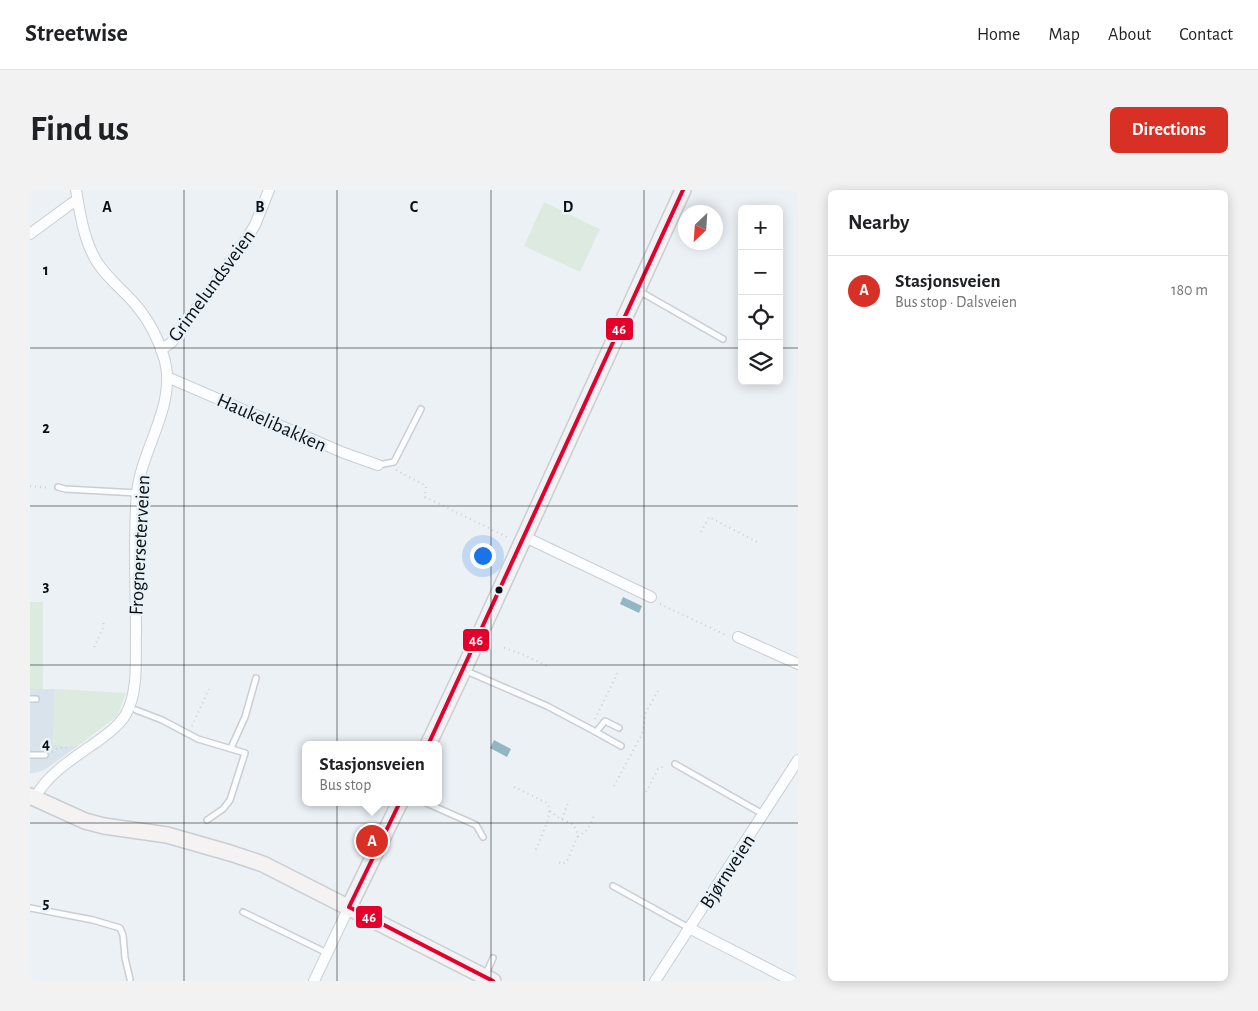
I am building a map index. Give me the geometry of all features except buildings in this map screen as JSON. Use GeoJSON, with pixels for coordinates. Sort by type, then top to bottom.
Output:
{"type":"FeatureCollection","features":[{"type":"Feature","properties":{"kind":"street","name":"Frognerseterveien"},"geometry":{"type":"LineString","coordinates":[[32,797],[48,779],[120,722],[125,716],[130,702],[135,665],[137,493],[144,461],[163,406],[167,377],[161,350],[146,318],[104,272],[93,255],[86,239],[76,190]]}},
{"type":"Feature","properties":{"kind":"street","name":"Grimelundsveien"},"geometry":{"type":"LineString","coordinates":[[161,350],[172,342],[247,238],[255,225],[269,190]]}},
{"type":"Feature","properties":{"kind":"street"},"geometry":{"type":"LineString","coordinates":[[430,741],[464,670],[519,538],[684,190]]}},
{"type":"Feature","properties":{"kind":"street"},"geometry":{"type":"LineString","coordinates":[[30,234],[72,203],[78,201]]}},
{"type":"Feature","properties":{"kind":"street","name":"Haukelibakken"},"geometry":{"type":"LineString","coordinates":[[167,377],[344,453],[382,465]]}},
{"type":"Feature","properties":{"kind":"street"},"geometry":{"type":"LineString","coordinates":[[519,538],[651,597]]}},
{"type":"Feature","properties":{"kind":"street"},"geometry":{"type":"LineString","coordinates":[[738,637],[798,664]]}},
{"type":"Feature","properties":{"kind":"street","name":"Bjørnveien"},"geometry":{"type":"LineString","coordinates":[[654,981],[798,760]]}},
{"type":"Feature","properties":{"kind":"street"},"geometry":{"type":"LineString","coordinates":[[787,778],[798,781]]}},
{"type":"Feature","properties":{"kind":"street"},"geometry":{"type":"LineString","coordinates":[[32,797],[85,821],[104,826],[161,834],[244,857],[277,870],[489,979]]}},
{"type":"Feature","properties":{"kind":"street"},"geometry":{"type":"LineString","coordinates":[[314,981],[398,806]]}},
{"type":"Feature","properties":{"kind":"street"},"geometry":{"type":"LineString","coordinates":[[689,928],[792,981]]}},
{"type":"Feature","properties":{"kind":"lane"},"geometry":{"type":"LineString","coordinates":[[638,290],[723,339]]}},
{"type":"Feature","properties":{"kind":"lane"},"geometry":{"type":"LineString","coordinates":[[382,465],[394,462],[421,409]]}},
{"type":"Feature","properties":{"kind":"lane"},"geometry":{"type":"LineString","coordinates":[[58,487],[64,489],[137,493]]}},
{"type":"Feature","properties":{"kind":"lane"},"geometry":{"type":"LineString","coordinates":[[464,670],[547,706],[621,746]]}},
{"type":"Feature","properties":{"kind":"lane"},"geometry":{"type":"LineString","coordinates":[[231,748],[245,717],[256,678]]}},
{"type":"Feature","properties":{"kind":"lane"},"geometry":{"type":"LineString","coordinates":[[30,699],[36,699]]}},
{"type":"Feature","properties":{"kind":"lane"},"geometry":{"type":"LineString","coordinates":[[136,710],[162,720],[188,735],[245,753],[233,792],[223,809],[207,820]]}},
{"type":"Feature","properties":{"kind":"lane"},"geometry":{"type":"LineString","coordinates":[[593,730],[605,722],[619,728]]}},
{"type":"Feature","properties":{"kind":"lane"},"geometry":{"type":"LineString","coordinates":[[30,755],[45,755]]}},
{"type":"Feature","properties":{"kind":"lane"},"geometry":{"type":"LineString","coordinates":[[675,764],[764,814]]}},
{"type":"Feature","properties":{"kind":"lane"},"geometry":{"type":"LineString","coordinates":[[433,806],[476,825],[483,837]]}},
{"type":"Feature","properties":{"kind":"lane"},"geometry":{"type":"LineString","coordinates":[[613,886],[689,928]]}},
{"type":"Feature","properties":{"kind":"lane"},"geometry":{"type":"LineString","coordinates":[[30,908],[93,920],[120,928],[124,935],[125,958],[130,980]]}},
{"type":"Feature","properties":{"kind":"lane"},"geometry":{"type":"LineString","coordinates":[[243,912],[327,954]]}},
{"type":"Feature","properties":{"kind":"lane"},"geometry":{"type":"LineString","coordinates":[[489,979],[493,958]]}},
{"type":"Feature","properties":{"kind":"path"},"geometry":{"type":"LineString","coordinates":[[382,465],[426,486],[425,497],[519,538]]}},
{"type":"Feature","properties":{"kind":"path"},"geometry":{"type":"LineString","coordinates":[[30,486],[58,487]]}},
{"type":"Feature","properties":{"kind":"path"},"geometry":{"type":"LineString","coordinates":[[701,532],[709,517],[757,542]]}},
{"type":"Feature","properties":{"kind":"path"},"geometry":{"type":"LineString","coordinates":[[651,597],[727,636],[738,637]]}},
{"type":"Feature","properties":{"kind":"path"},"geometry":{"type":"LineString","coordinates":[[94,647],[103,628],[104,620]]}},
{"type":"Feature","properties":{"kind":"path"},"geometry":{"type":"LineString","coordinates":[[504,648],[548,666]]}},
{"type":"Feature","properties":{"kind":"path"},"geometry":{"type":"LineString","coordinates":[[593,730],[618,672]]}},
{"type":"Feature","properties":{"kind":"path"},"geometry":{"type":"LineString","coordinates":[[188,735],[209,689]]}},
{"type":"Feature","properties":{"kind":"path"},"geometry":{"type":"LineString","coordinates":[[614,786],[643,732],[645,714],[658,691]]}},
{"type":"Feature","properties":{"kind":"path"},"geometry":{"type":"LineString","coordinates":[[45,755],[58,748],[76,748]]}},
{"type":"Feature","properties":{"kind":"path"},"geometry":{"type":"LineString","coordinates":[[646,792],[658,769],[664,765],[675,764]]}},
{"type":"Feature","properties":{"kind":"path"},"geometry":{"type":"LineString","coordinates":[[514,787],[549,804],[550,811],[535,852]]}},
{"type":"Feature","properties":{"kind":"path"},"geometry":{"type":"LineString","coordinates":[[562,819],[569,800]]}},
{"type":"Feature","properties":{"kind":"path"},"geometry":{"type":"LineString","coordinates":[[550,811],[574,825],[577,838]]}},
{"type":"Feature","properties":{"kind":"path"},"geometry":{"type":"LineString","coordinates":[[558,861],[562,864],[567,861],[577,838],[588,830],[595,814]]}},
{"type":"Feature","properties":{"kind":"shaded area"},"geometry":{"type":"Polygon","coordinates":[[[544,202],[600,229],[580,272],[524,246],[544,202]]]}},
{"type":"Feature","properties":{"kind":"shaded area"},"geometry":{"type":"Polygon","coordinates":[[[30,602],[43,602],[43,689],[30,689],[30,602]]]}},
{"type":"Feature","properties":{"kind":"shaded area"},"geometry":{"type":"Polygon","coordinates":[[[30,689],[55,689],[53,745],[78,746],[44,770],[34,773],[30,773],[30,689]]]}},
{"type":"Feature","properties":{"kind":"shaded area"},"geometry":{"type":"Polygon","coordinates":[[[55,689],[126,693],[117,716],[78,746],[53,745],[55,689]]]}},
{"type":"Feature","properties":{"kind":"water"},"geometry":{"type":"Polygon","coordinates":[[[623,597],[642,606],[639,613],[620,604],[623,597]]]}},
{"type":"Feature","properties":{"kind":"water"},"geometry":{"type":"Polygon","coordinates":[[[494,740],[511,749],[507,757],[490,748],[494,740]]]}},
{"type":"Feature","properties":{"kind":"transit line","name":"46"},"geometry":{"type":"LineString","coordinates":[[430,741],[683,190]]}},
{"type":"Feature","properties":{"kind":"transit line","name":"46"},"geometry":{"type":"LineString","coordinates":[[398,806],[349,907],[493,981]]}},
{"type":"Feature","properties":{"kind":"place","name":"Stasjonsveien"},"geometry":{"type":"Point","coordinates":[372,841]}}]}
